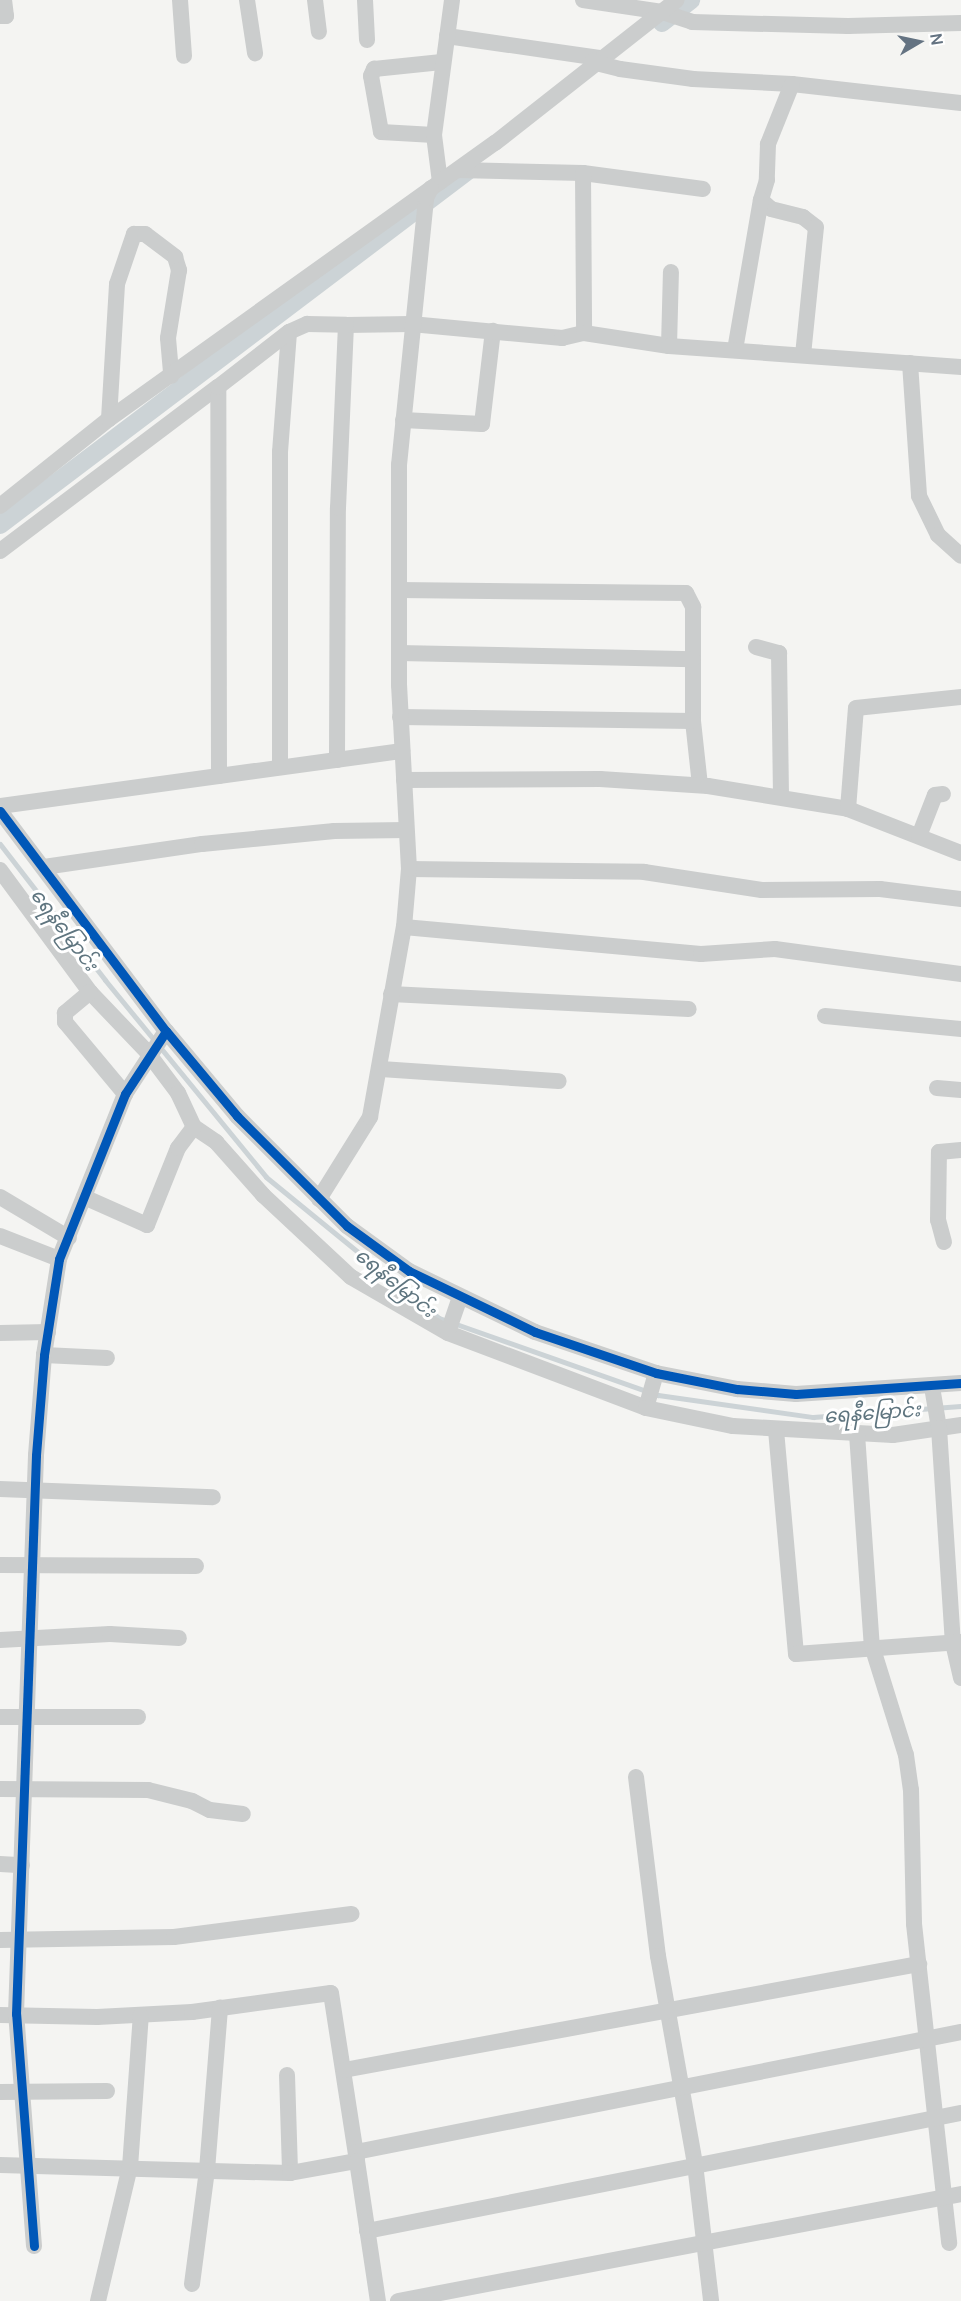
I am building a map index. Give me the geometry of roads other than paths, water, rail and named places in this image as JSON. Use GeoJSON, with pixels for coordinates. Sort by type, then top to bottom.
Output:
{"type":"FeatureCollection","features":[{"type":"Feature","properties":{"kind":"street"},"geometry":{"type":"LineString","coordinates":[[0,16],[6,16],[4,0]]}},
{"type":"Feature","properties":{"kind":"street"},"geometry":{"type":"LineString","coordinates":[[180,0],[184,56]]}},
{"type":"Feature","properties":{"kind":"street"},"geometry":{"type":"LineString","coordinates":[[246,0],[255,53]]}},
{"type":"Feature","properties":{"kind":"street"},"geometry":{"type":"LineString","coordinates":[[315,0],[319,32]]}},
{"type":"Feature","properties":{"kind":"street"},"geometry":{"type":"LineString","coordinates":[[365,0],[367,40]]}},
{"type":"Feature","properties":{"kind":"street"},"geometry":{"type":"LineString","coordinates":[[319,1199],[370,1117],[381,1069],[404,927],[409,869],[400,717],[399,654],[403,420],[411,324],[432,189],[434,135],[452,0]]}},
{"type":"Feature","properties":{"kind":"street"},"geometry":{"type":"LineString","coordinates":[[583,0],[662,12],[692,22],[837,26],[961,19]]}},
{"type":"Feature","properties":{"kind":"street"},"geometry":{"type":"LineString","coordinates":[[0,506],[109,419],[461,170],[596,60],[677,0]]}},
{"type":"Feature","properties":{"kind":"street"},"geometry":{"type":"LineString","coordinates":[[447,36],[596,60],[620,69],[693,79],[792,84],[961,103]]}},
{"type":"Feature","properties":{"kind":"street"},"geometry":{"type":"LineString","coordinates":[[434,135],[381,132],[371,76],[374,69],[442,62]]}},
{"type":"Feature","properties":{"kind":"street"},"geometry":{"type":"LineString","coordinates":[[735,350],[761,200],[767,180],[768,144],[792,84]]}},
{"type":"Feature","properties":{"kind":"street"},"geometry":{"type":"LineString","coordinates":[[461,170],[583,173],[703,189]]}},
{"type":"Feature","properties":{"kind":"street"},"geometry":{"type":"LineString","coordinates":[[583,173],[584,333]]}},
{"type":"Feature","properties":{"kind":"street"},"geometry":{"type":"LineString","coordinates":[[761,200],[771,208],[803,217],[816,227],[803,354]]}},
{"type":"Feature","properties":{"kind":"street"},"geometry":{"type":"LineString","coordinates":[[109,419],[117,284],[134,234],[145,234],[175,257],[179,270],[168,338],[171,376]]}},
{"type":"Feature","properties":{"kind":"street"},"geometry":{"type":"LineString","coordinates":[[669,346],[671,272]]}},
{"type":"Feature","properties":{"kind":"street"},"geometry":{"type":"LineString","coordinates":[[0,551],[289,332],[307,324],[411,324],[562,338],[584,333],[669,346],[961,367]]}},
{"type":"Feature","properties":{"kind":"street"},"geometry":{"type":"LineString","coordinates":[[337,760],[338,519],[346,325]]}},
{"type":"Feature","properties":{"kind":"street"},"geometry":{"type":"LineString","coordinates":[[403,420],[482,424],[494,331]]}},
{"type":"Feature","properties":{"kind":"street"},"geometry":{"type":"LineString","coordinates":[[280,768],[280,452],[289,332]]}},
{"type":"Feature","properties":{"kind":"street"},"geometry":{"type":"LineString","coordinates":[[910,363],[919,496],[938,535],[961,556]]}},
{"type":"Feature","properties":{"kind":"street"},"geometry":{"type":"LineString","coordinates":[[218,387],[219,776]]}},
{"type":"Feature","properties":{"kind":"street"},"geometry":{"type":"LineString","coordinates":[[399,590],[681,591],[690,598],[693,607],[693,720],[700,785]]}},
{"type":"Feature","properties":{"kind":"street"},"geometry":{"type":"LineString","coordinates":[[756,647],[779,654],[780,797]]}},
{"type":"Feature","properties":{"kind":"street"},"geometry":{"type":"LineString","coordinates":[[399,654],[693,659]]}},
{"type":"Feature","properties":{"kind":"street"},"geometry":{"type":"LineString","coordinates":[[848,809],[856,708],[961,697]]}},
{"type":"Feature","properties":{"kind":"street"},"geometry":{"type":"LineString","coordinates":[[400,717],[693,720]]}},
{"type":"Feature","properties":{"kind":"street"},"geometry":{"type":"LineString","coordinates":[[0,806],[402,751]]}},
{"type":"Feature","properties":{"kind":"street"},"geometry":{"type":"LineString","coordinates":[[404,780],[600,779],[700,785],[848,809],[961,854]]}},
{"type":"Feature","properties":{"kind":"street"},"geometry":{"type":"LineString","coordinates":[[919,836],[935,795],[943,794]]}},
{"type":"Feature","properties":{"kind":"street"},"geometry":{"type":"LineString","coordinates":[[0,811],[44,867],[165,1034],[237,1116],[347,1226],[409,1271],[459,1299],[535,1332],[656,1375],[736,1389],[796,1395],[933,1390],[961,1383]]}},
{"type":"Feature","properties":{"kind":"street"},"geometry":{"type":"LineString","coordinates":[[44,867],[202,844],[334,831],[406,830]]}},
{"type":"Feature","properties":{"kind":"street"},"geometry":{"type":"LineString","coordinates":[[409,869],[644,872],[762,890],[880,889],[961,899]]}},
{"type":"Feature","properties":{"kind":"street"},"geometry":{"type":"LineString","coordinates":[[1,875],[90,992],[150,1052],[178,1094],[194,1127],[216,1142],[263,1195],[351,1277],[448,1333],[647,1406],[733,1426],[893,1435],[938,1425],[961,1425]]}},
{"type":"Feature","properties":{"kind":"street"},"geometry":{"type":"LineString","coordinates":[[404,927],[701,954],[775,949],[961,974]]}},
{"type":"Feature","properties":{"kind":"street"},"geometry":{"type":"LineString","coordinates":[[90,992],[65,1013],[64,1019],[125,1094]]}},
{"type":"Feature","properties":{"kind":"street"},"geometry":{"type":"LineString","coordinates":[[392,994],[689,1009]]}},
{"type":"Feature","properties":{"kind":"street"},"geometry":{"type":"LineString","coordinates":[[825,1016],[961,1029]]}},
{"type":"Feature","properties":{"kind":"street"},"geometry":{"type":"LineString","coordinates":[[34,2246],[25,2163],[21,2091],[8,2014],[20,1940],[35,1489],[44,1355],[57,1271],[84,1197],[125,1094],[150,1052],[165,1034]]}},
{"type":"Feature","properties":{"kind":"street"},"geometry":{"type":"LineString","coordinates":[[381,1069],[559,1081]]}},
{"type":"Feature","properties":{"kind":"street"},"geometry":{"type":"LineString","coordinates":[[937,1088],[961,1090]]}},
{"type":"Feature","properties":{"kind":"street"},"geometry":{"type":"LineString","coordinates":[[84,1197],[147,1225],[178,1148],[194,1127]]}},
{"type":"Feature","properties":{"kind":"street"},"geometry":{"type":"LineString","coordinates":[[944,1242],[938,1220],[939,1152],[961,1150]]}},
{"type":"Feature","properties":{"kind":"street"},"geometry":{"type":"LineString","coordinates":[[0,1197],[69,1238]]}},
{"type":"Feature","properties":{"kind":"street"},"geometry":{"type":"LineString","coordinates":[[0,1236],[57,1271]]}},
{"type":"Feature","properties":{"kind":"street"},"geometry":{"type":"LineString","coordinates":[[449,1329],[459,1299]]}},
{"type":"Feature","properties":{"kind":"street"},"geometry":{"type":"LineString","coordinates":[[0,1333],[48,1332]]}},
{"type":"Feature","properties":{"kind":"street"},"geometry":{"type":"LineString","coordinates":[[44,1355],[107,1358]]}},
{"type":"Feature","properties":{"kind":"street"},"geometry":{"type":"LineString","coordinates":[[647,1406],[656,1375]]}},
{"type":"Feature","properties":{"kind":"street"},"geometry":{"type":"LineString","coordinates":[[933,1390],[961,1678]]}},
{"type":"Feature","properties":{"kind":"street"},"geometry":{"type":"LineString","coordinates":[[776,1430],[796,1654],[872,1646],[957,1642]]}},
{"type":"Feature","properties":{"kind":"street"},"geometry":{"type":"LineString","coordinates":[[857,1434],[872,1646],[906,1755],[919,1964],[938,2117],[953,2195],[949,2243]]}},
{"type":"Feature","properties":{"kind":"street"},"geometry":{"type":"LineString","coordinates":[[0,1489],[213,1497]]}},
{"type":"Feature","properties":{"kind":"street"},"geometry":{"type":"LineString","coordinates":[[0,1565],[196,1566]]}},
{"type":"Feature","properties":{"kind":"street"},"geometry":{"type":"LineString","coordinates":[[0,1640],[110,1634],[179,1638]]}},
{"type":"Feature","properties":{"kind":"street"},"geometry":{"type":"LineString","coordinates":[[0,1717],[138,1717]]}},
{"type":"Feature","properties":{"kind":"street"},"geometry":{"type":"LineString","coordinates":[[636,1777],[668,2009],[695,2164],[711,2301]]}},
{"type":"Feature","properties":{"kind":"street"},"geometry":{"type":"LineString","coordinates":[[0,1789],[148,1790],[192,1801],[210,1810],[243,1814]]}},
{"type":"Feature","properties":{"kind":"street"},"geometry":{"type":"LineString","coordinates":[[0,1864],[22,1865]]}},
{"type":"Feature","properties":{"kind":"street"},"geometry":{"type":"LineString","coordinates":[[0,1941],[174,1937],[352,1914]]}},
{"type":"Feature","properties":{"kind":"street"},"geometry":{"type":"LineString","coordinates":[[344,2070],[919,1964]]}},
{"type":"Feature","properties":{"kind":"street"},"geometry":{"type":"LineString","coordinates":[[8,2014],[141,2015],[220,2008],[331,1993],[378,2301]]}},
{"type":"Feature","properties":{"kind":"street"},"geometry":{"type":"LineString","coordinates":[[192,2284],[207,2170],[220,2008]]}},
{"type":"Feature","properties":{"kind":"street"},"geometry":{"type":"LineString","coordinates":[[98,2301],[123,2166],[141,2015]]}},
{"type":"Feature","properties":{"kind":"street"},"geometry":{"type":"LineString","coordinates":[[0,2165],[25,2163],[290,2173],[682,2086],[961,2032]]}},
{"type":"Feature","properties":{"kind":"street"},"geometry":{"type":"LineString","coordinates":[[287,2075],[290,2173]]}},
{"type":"Feature","properties":{"kind":"street"},"geometry":{"type":"LineString","coordinates":[[0,2092],[107,2091]]}},
{"type":"Feature","properties":{"kind":"street"},"geometry":{"type":"LineString","coordinates":[[368,2231],[695,2164],[961,2113]]}},
{"type":"Feature","properties":{"kind":"street"},"geometry":{"type":"LineString","coordinates":[[399,2301],[953,2195]]}},
{"type":"Feature","properties":{"kind":"waterway"},"geometry":{"type":"LineString","coordinates":[[662,23],[691,0]]}},
{"type":"Feature","properties":{"kind":"waterway"},"geometry":{"type":"LineString","coordinates":[[0,525],[468,171]]}},
{"type":"Feature","properties":{"kind":"waterway","name":"ရေနီမြောင်း"},"geometry":{"type":"LineString","coordinates":[[0,844],[105,980],[266,1177],[439,1318],[658,1395],[813,1417],[961,1406]]}}]}
